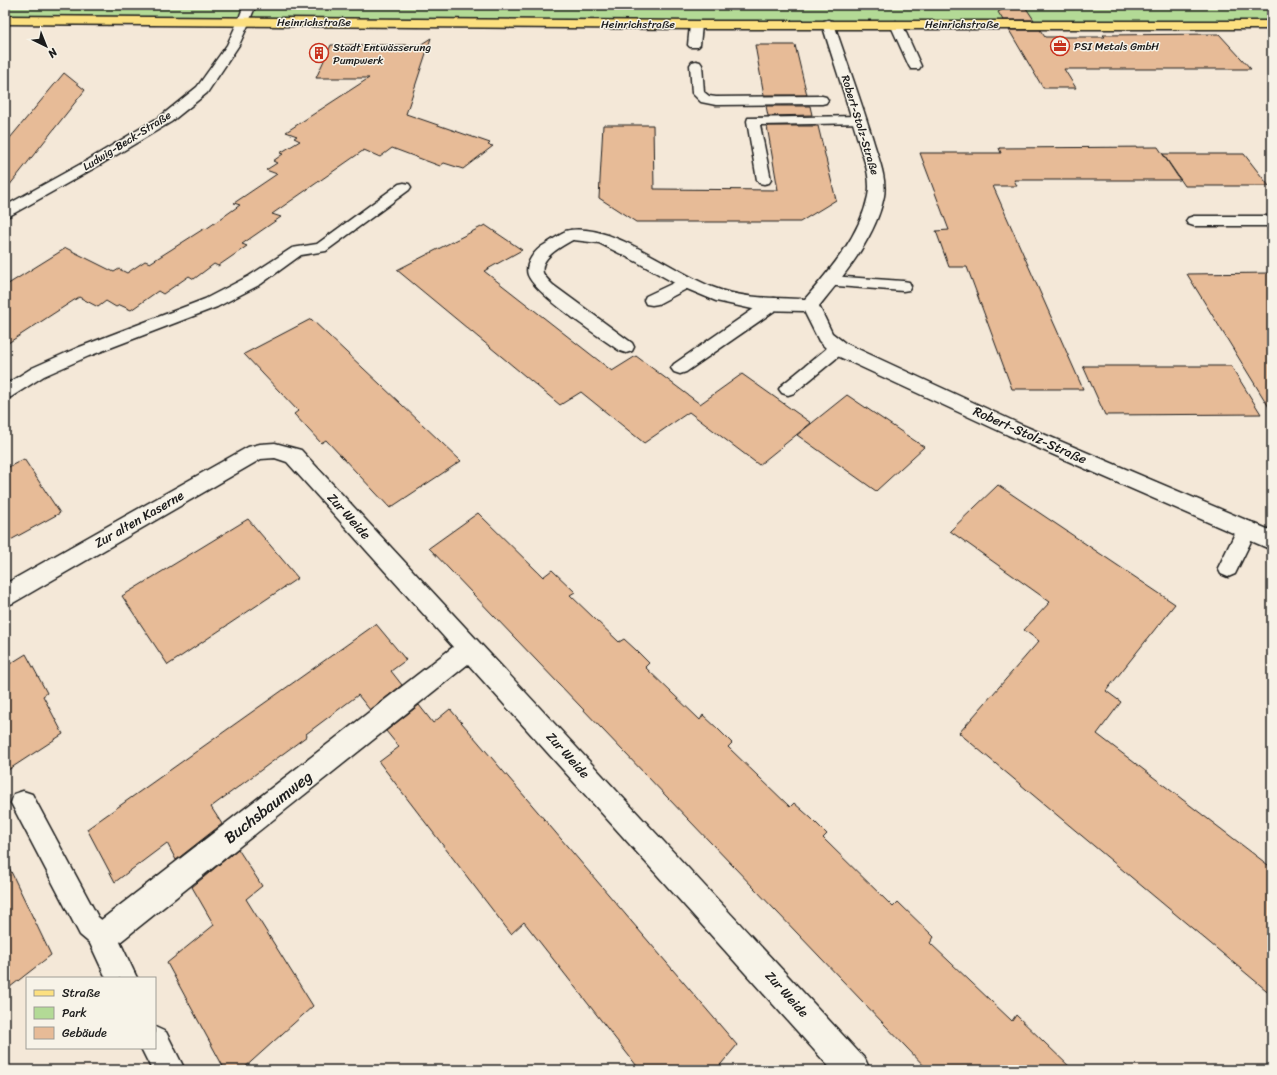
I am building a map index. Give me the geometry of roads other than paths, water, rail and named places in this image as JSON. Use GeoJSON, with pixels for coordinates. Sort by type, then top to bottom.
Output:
{"type":"FeatureCollection","features":[{"type":"Feature","properties":{"kind":"main road","name":"Heinrichstraße"},"geometry":{"type":"LineString","coordinates":[[5,20],[696,25],[1272,25]]}},
{"type":"Feature","properties":{"kind":"street","name":"Ludwig-Beck-Straße"},"geometry":{"type":"LineString","coordinates":[[5,212],[93,163],[166,119],[202,90],[233,45],[250,5]]}},
{"type":"Feature","properties":{"kind":"street","name":"Robert-Stolz-Straße"},"geometry":{"type":"LineString","coordinates":[[828,24],[860,120],[876,178],[876,196],[867,223],[830,281],[810,305],[825,337],[838,348],[1015,430],[1248,529],[1272,541]]}},
{"type":"Feature","properties":{"kind":"street"},"geometry":{"type":"LineString","coordinates":[[1194,221],[1272,221]]}},
{"type":"Feature","properties":{"kind":"street"},"geometry":{"type":"LineString","coordinates":[[570,235],[602,238],[705,291],[736,301],[757,304],[774,303],[810,305]]}},
{"type":"Feature","properties":{"kind":"street","name":"Zur alten Kaserne"},"geometry":{"type":"LineString","coordinates":[[5,596],[244,459],[260,452],[275,450]]}},
{"type":"Feature","properties":{"kind":"street","name":"Zur Weide"},"geometry":{"type":"LineString","coordinates":[[275,450],[286,452],[299,461],[854,1070]]}},
{"type":"Feature","properties":{"kind":"street","name":"Buchsbaumweg"},"geometry":{"type":"LineString","coordinates":[[102,937],[470,648]]}},
{"type":"Feature","properties":{"kind":"street"},"geometry":{"type":"LineString","coordinates":[[102,937],[122,977]]}},
{"type":"Feature","properties":{"kind":"street"},"geometry":{"type":"LineString","coordinates":[[156,1045],[169,1070]]}},
{"type":"Feature","properties":{"kind":"lane"},"geometry":{"type":"LineString","coordinates":[[896,24],[915,66]]}},
{"type":"Feature","properties":{"kind":"lane"},"geometry":{"type":"LineString","coordinates":[[694,45],[696,25]]}},
{"type":"Feature","properties":{"kind":"lane"},"geometry":{"type":"LineString","coordinates":[[696,65],[698,93],[705,98],[716,101],[822,100]]}},
{"type":"Feature","properties":{"kind":"lane"},"geometry":{"type":"LineString","coordinates":[[764,180],[753,122],[860,120]]}},
{"type":"Feature","properties":{"kind":"lane"},"geometry":{"type":"LineString","coordinates":[[5,393],[38,372],[83,352],[210,303],[255,280],[297,251],[321,248],[404,187]]}},
{"type":"Feature","properties":{"kind":"lane"},"geometry":{"type":"LineString","coordinates":[[570,235],[545,251],[539,258],[535,268],[536,275],[546,289],[626,347]]}},
{"type":"Feature","properties":{"kind":"lane"},"geometry":{"type":"LineString","coordinates":[[830,281],[903,286]]}},
{"type":"Feature","properties":{"kind":"lane"},"geometry":{"type":"LineString","coordinates":[[652,300],[686,282]]}},
{"type":"Feature","properties":{"kind":"lane"},"geometry":{"type":"LineString","coordinates":[[680,368],[774,303]]}},
{"type":"Feature","properties":{"kind":"lane"},"geometry":{"type":"LineString","coordinates":[[788,389],[838,348]]}},
{"type":"Feature","properties":{"kind":"lane"},"geometry":{"type":"LineString","coordinates":[[1228,568],[1248,529]]}},
{"type":"Feature","properties":{"kind":"lane"},"geometry":{"type":"LineString","coordinates":[[23,802],[89,926],[102,937]]}},
{"type":"Feature","properties":{"kind":"place","name":"PSI Metals GmbH"},"geometry":{"type":"Point","coordinates":[1060,46]}},
{"type":"Feature","properties":{"kind":"place","name":"Stadt Entwässerung Pumpwerk"},"geometry":{"type":"Point","coordinates":[319,53]}}]}
